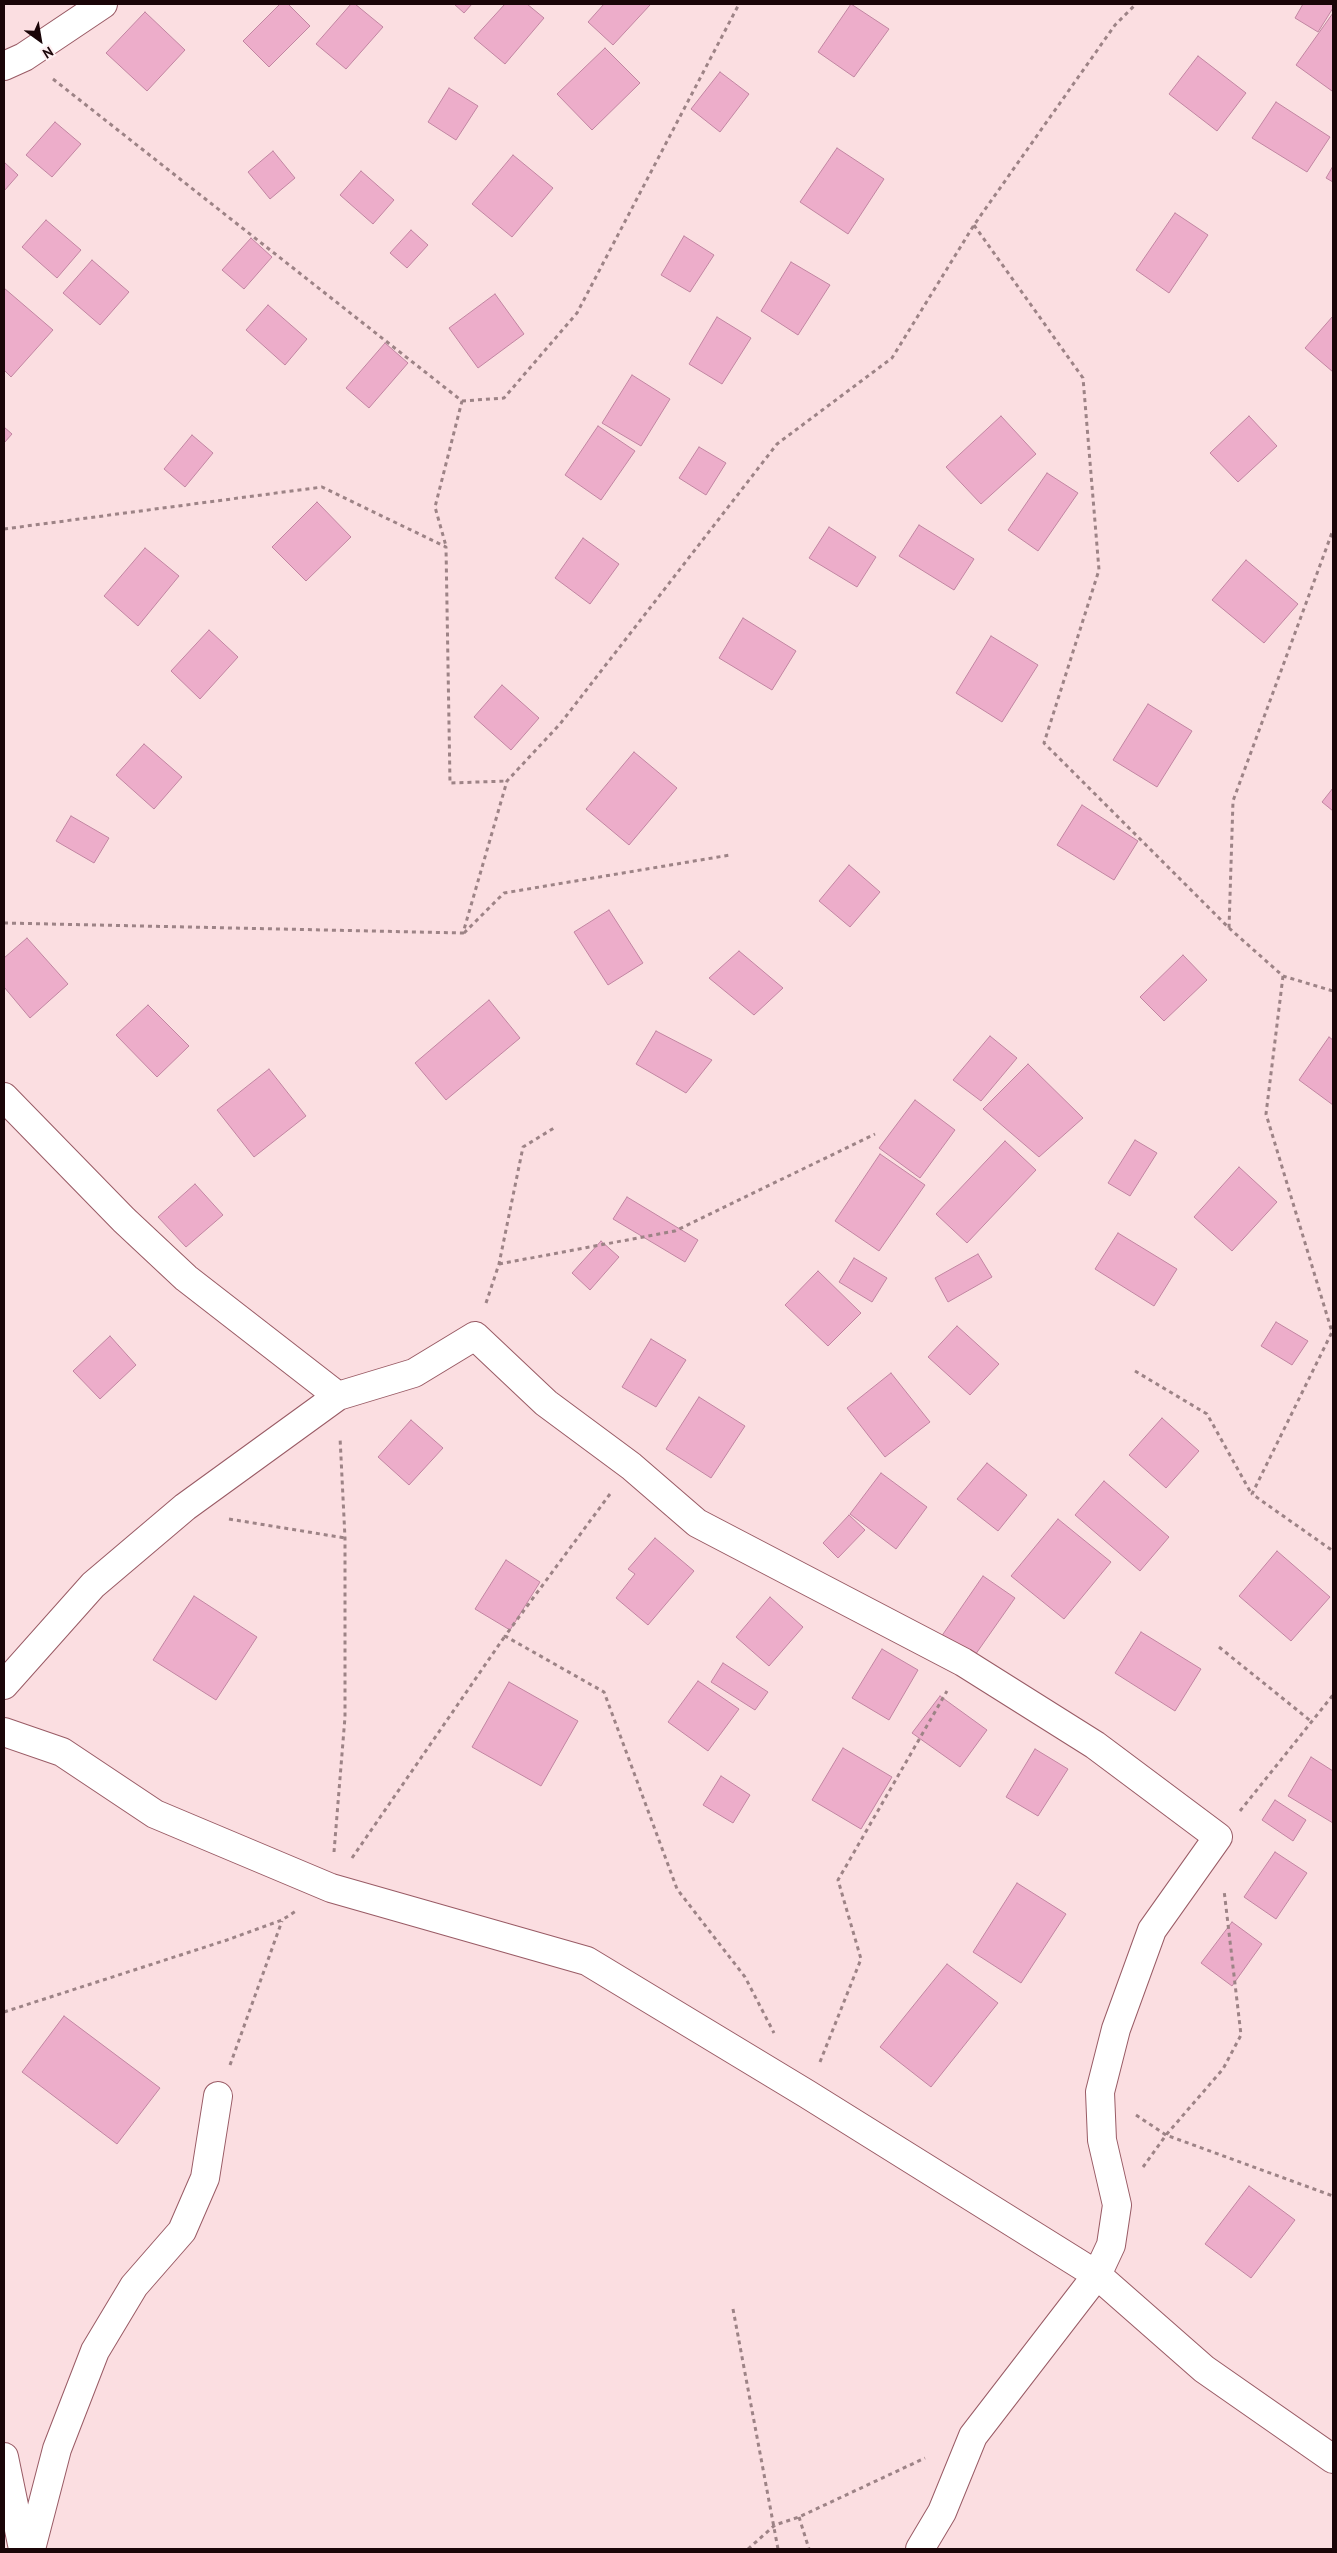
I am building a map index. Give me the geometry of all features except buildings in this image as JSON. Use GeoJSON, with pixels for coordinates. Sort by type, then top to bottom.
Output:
{"type":"FeatureCollection","features":[{"type":"Feature","properties":{"kind":"street"},"geometry":{"type":"LineString","coordinates":[[14,61],[103,4]]}},
{"type":"Feature","properties":{"kind":"street"},"geometry":{"type":"LineString","coordinates":[[4,1098],[124,1220],[186,1278],[338,1396]]}},
{"type":"Feature","properties":{"kind":"street"},"geometry":{"type":"LineString","coordinates":[[4,1685],[94,1585],[185,1507],[338,1396],[414,1373],[474,1336],[546,1403],[631,1466],[697,1523],[963,1662],[1094,1745],[1218,1837],[1152,1930],[1116,2030],[1100,2092],[1102,2140],[1116,2206],[1111,2245],[1097,2275],[973,2436],[942,2512],[920,2549]]}},
{"type":"Feature","properties":{"kind":"street"},"geometry":{"type":"LineString","coordinates":[[4,1732],[62,1752],[155,1814],[331,1888],[587,1961],[807,2094],[1097,2275],[1204,2369],[1333,2459]]}},
{"type":"Feature","properties":{"kind":"street"},"geometry":{"type":"LineString","coordinates":[[31,2549],[57,2450],[95,2351],[134,2286],[182,2231],[205,2178],[218,2096]]}},
{"type":"Feature","properties":{"kind":"street"},"geometry":{"type":"LineString","coordinates":[[4,2457],[23,2549]]}},
{"type":"Feature","properties":{"kind":"street"},"geometry":{"type":"LineString","coordinates":[[4,2543],[10,2549]]}},
{"type":"Feature","properties":{"kind":"path"},"geometry":{"type":"LineString","coordinates":[[14,61],[462,401],[504,398],[577,313],[739,4]]}},
{"type":"Feature","properties":{"kind":"path"},"geometry":{"type":"LineString","coordinates":[[463,933],[507,781],[560,724],[777,444],[892,358],[974,225],[1115,25],[1136,4]]}},
{"type":"Feature","properties":{"kind":"path"},"geometry":{"type":"LineString","coordinates":[[974,225],[1083,378],[1099,570],[1044,743],[1228,928],[1283,976],[1333,991]]}},
{"type":"Feature","properties":{"kind":"path"},"geometry":{"type":"LineString","coordinates":[[462,401],[435,507],[446,547],[450,783],[507,781]]}},
{"type":"Feature","properties":{"kind":"path"},"geometry":{"type":"LineString","coordinates":[[5,530],[322,487],[446,547]]}},
{"type":"Feature","properties":{"kind":"path"},"geometry":{"type":"LineString","coordinates":[[1228,928],[1233,801],[1333,530]]}},
{"type":"Feature","properties":{"kind":"path"},"geometry":{"type":"LineString","coordinates":[[4,923],[463,933],[504,893],[730,855]]}},
{"type":"Feature","properties":{"kind":"path"},"geometry":{"type":"LineString","coordinates":[[1252,1494],[1332,1332],[1266,1114],[1283,976]]}},
{"type":"Feature","properties":{"kind":"path"},"geometry":{"type":"LineString","coordinates":[[474,1336],[499,1264],[523,1147],[554,1128]]}},
{"type":"Feature","properties":{"kind":"path"},"geometry":{"type":"LineString","coordinates":[[499,1264],[676,1231],[875,1134]]}},
{"type":"Feature","properties":{"kind":"path"},"geometry":{"type":"LineString","coordinates":[[1134,1371],[1207,1414],[1252,1494],[1333,1551]]}},
{"type":"Feature","properties":{"kind":"path"},"geometry":{"type":"LineString","coordinates":[[331,1888],[345,1717],[345,1538],[338,1396]]}},
{"type":"Feature","properties":{"kind":"path"},"geometry":{"type":"LineString","coordinates":[[4,2012],[282,1920],[331,1888],[505,1636],[631,1466]]}},
{"type":"Feature","properties":{"kind":"path"},"geometry":{"type":"LineString","coordinates":[[185,1507],[238,1521],[345,1538]]}},
{"type":"Feature","properties":{"kind":"path"},"geometry":{"type":"LineString","coordinates":[[505,1636],[604,1692],[677,1889],[745,1977],[776,2036]]}},
{"type":"Feature","properties":{"kind":"path"},"geometry":{"type":"LineString","coordinates":[[1219,1647],[1312,1722]]}},
{"type":"Feature","properties":{"kind":"path"},"geometry":{"type":"LineString","coordinates":[[807,2094],[861,1959],[838,1880],[963,1662]]}},
{"type":"Feature","properties":{"kind":"path"},"geometry":{"type":"LineString","coordinates":[[1116,2206],[1166,2135],[1223,2069],[1241,2036],[1218,1837],[1333,1695]]}},
{"type":"Feature","properties":{"kind":"path"},"geometry":{"type":"LineString","coordinates":[[218,2096],[282,1920]]}},
{"type":"Feature","properties":{"kind":"path"},"geometry":{"type":"LineString","coordinates":[[1100,2092],[1166,2135],[1333,2196]]}},
{"type":"Feature","properties":{"kind":"path"},"geometry":{"type":"LineString","coordinates":[[733,2309],[778,2549]]}},
{"type":"Feature","properties":{"kind":"path"},"geometry":{"type":"LineString","coordinates":[[748,2549],[775,2525],[799,2517],[973,2436]]}},
{"type":"Feature","properties":{"kind":"path"},"geometry":{"type":"LineString","coordinates":[[799,2517],[809,2549]]}}]}
